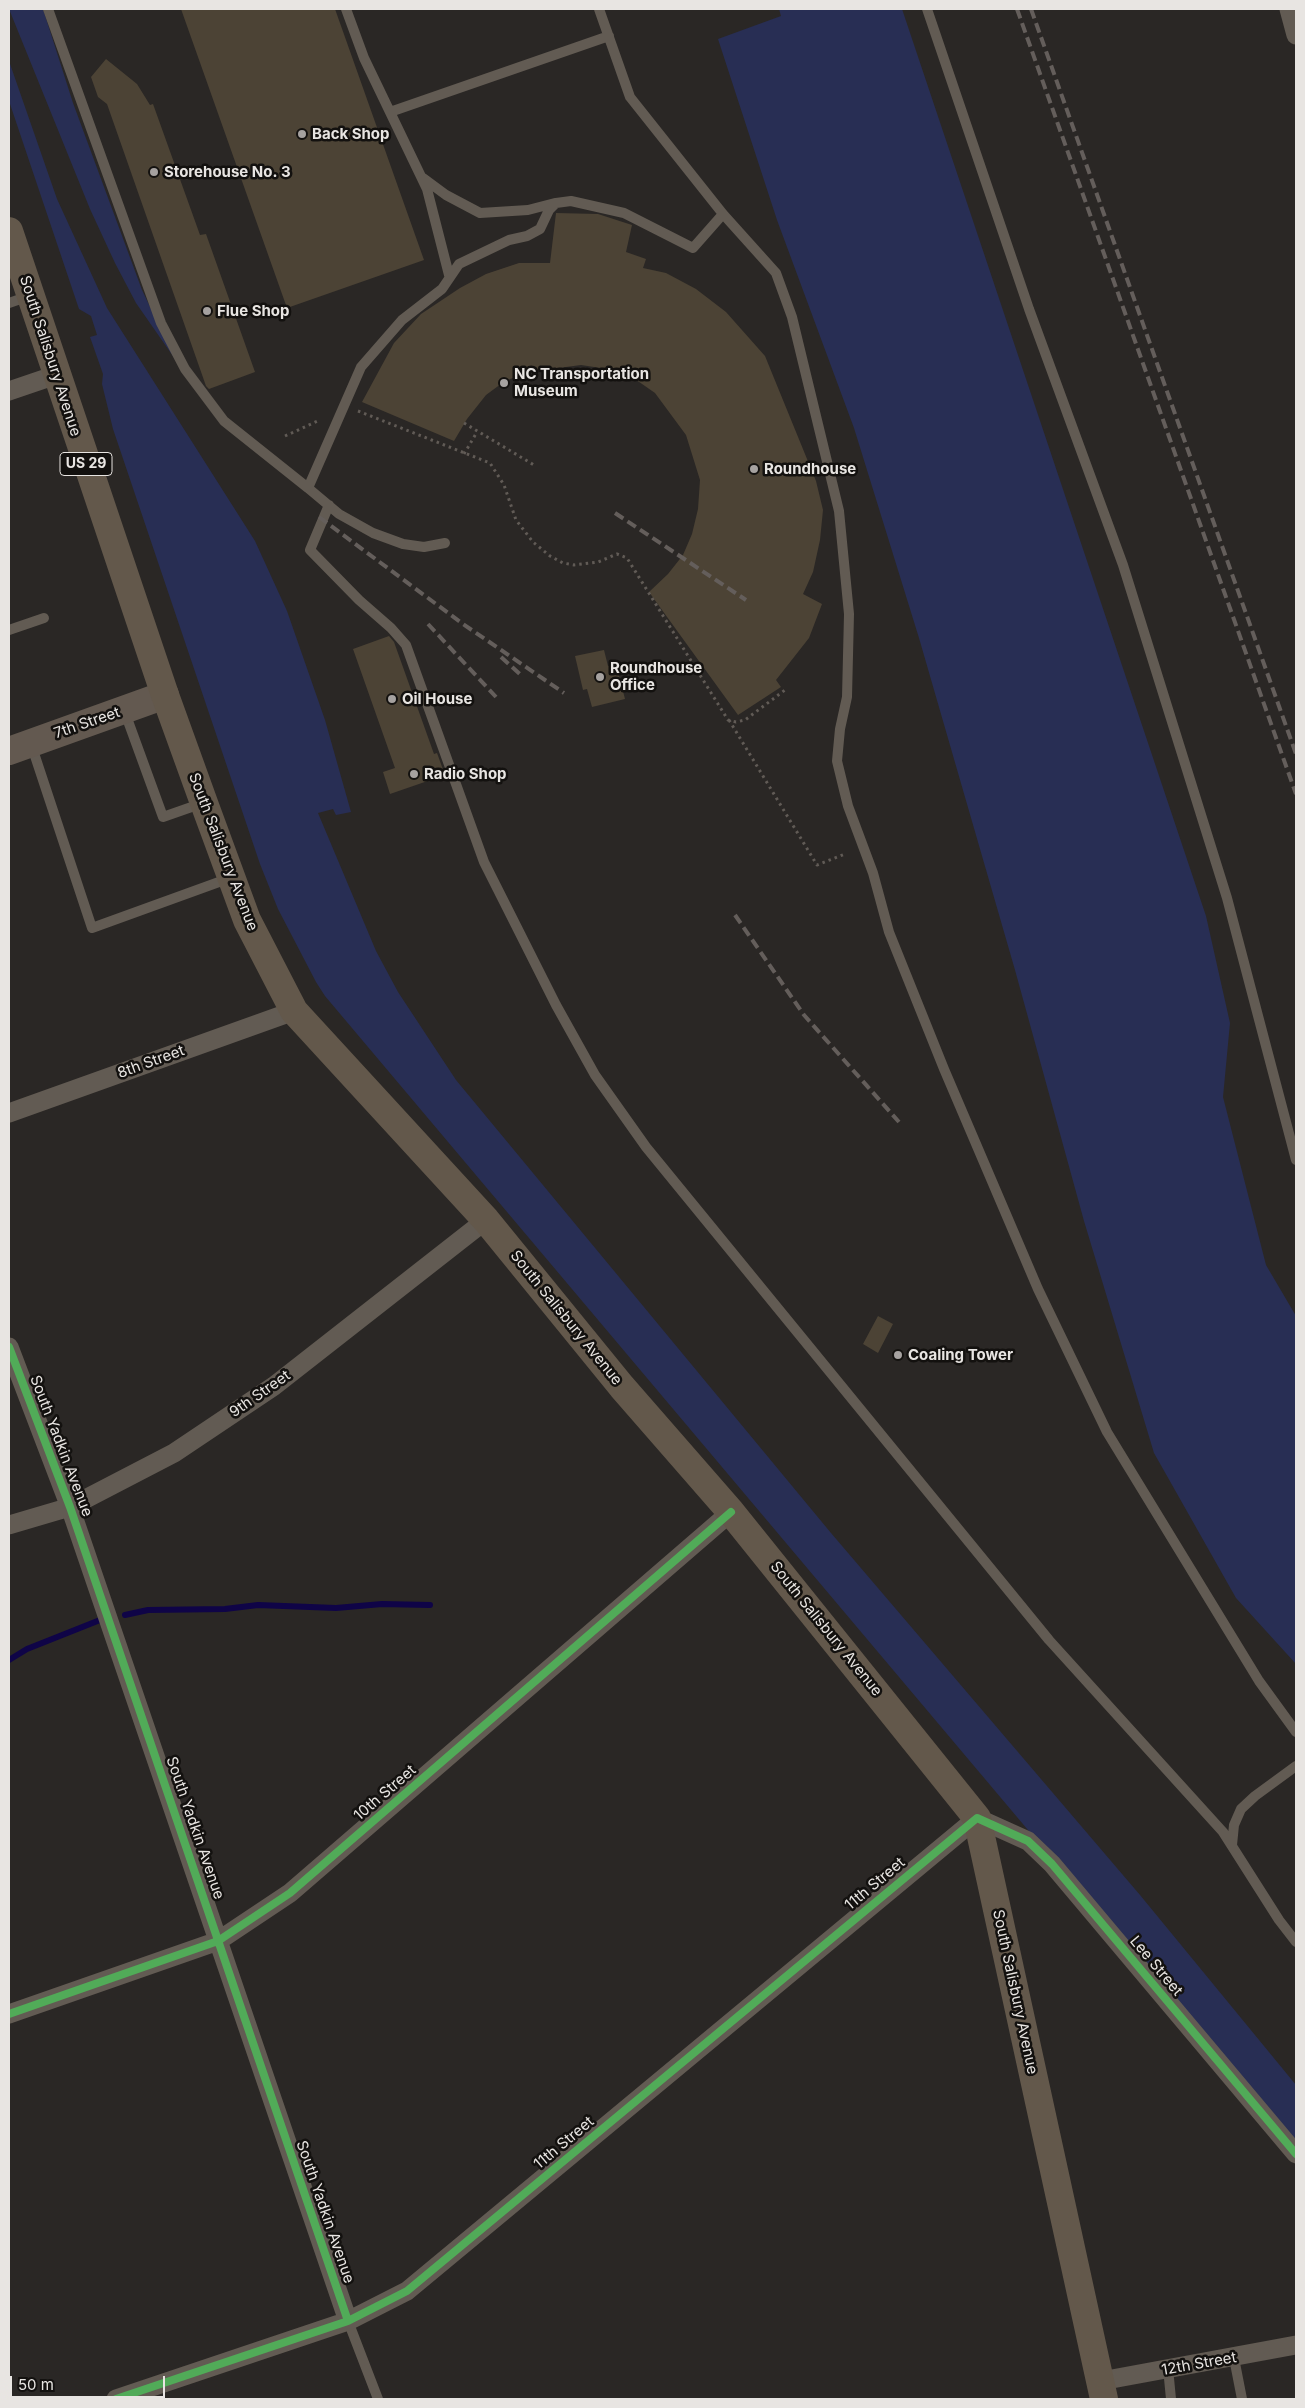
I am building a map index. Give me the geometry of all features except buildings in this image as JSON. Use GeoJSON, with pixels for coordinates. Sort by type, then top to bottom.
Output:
{"type":"FeatureCollection","features":[{"type":"Feature","properties":{"kind":"main road","name":"South Salisbury Avenue"},"geometry":{"type":"LineString","coordinates":[[9,231],[19,299],[56,375],[165,696],[247,920],[294,1011],[486,1220],[622,1387],[731,1512],[977,1818],[1102,2390]]}},
{"type":"Feature","properties":{"kind":"street"},"geometry":{"type":"LineString","coordinates":[[1289,9],[1296,34]]}},
{"type":"Feature","properties":{"kind":"street"},"geometry":{"type":"LineString","coordinates":[[9,392],[56,375]]}},
{"type":"Feature","properties":{"kind":"street","name":"7th Street"},"geometry":{"type":"LineString","coordinates":[[20,747],[165,696]]}},
{"type":"Feature","properties":{"kind":"street","name":"8th Street"},"geometry":{"type":"LineString","coordinates":[[9,1113],[294,1011]]}},
{"type":"Feature","properties":{"kind":"street","name":"9th Street"},"geometry":{"type":"LineString","coordinates":[[9,1525],[70,1506],[174,1453],[274,1386],[486,1220]]}},
{"type":"Feature","properties":{"kind":"street","name":"South Yadkin Avenue"},"geometry":{"type":"LineString","coordinates":[[9,1347],[70,1506],[348,2321]]}},
{"type":"Feature","properties":{"kind":"street","name":"10th Street"},"geometry":{"type":"LineString","coordinates":[[9,2014],[218,1941],[290,1894],[731,1512]]}},
{"type":"Feature","properties":{"kind":"street","name":"Lee Street"},"geometry":{"type":"LineString","coordinates":[[977,1818],[1028,1841],[1052,1864],[1296,2154]]}},
{"type":"Feature","properties":{"kind":"street","name":"11th Street"},"geometry":{"type":"LineString","coordinates":[[116,2399],[348,2321],[407,2291],[977,1818]]}},
{"type":"Feature","properties":{"kind":"street","name":"12th Street"},"geometry":{"type":"LineString","coordinates":[[1102,2390],[1168,2368],[1234,2358],[1296,2345]]}},
{"type":"Feature","properties":{"kind":"lane"},"geometry":{"type":"LineString","coordinates":[[48,9],[161,323],[185,370],[224,421],[339,514],[373,533],[403,544],[424,546],[445,543]]}},
{"type":"Feature","properties":{"kind":"lane"},"geometry":{"type":"LineString","coordinates":[[346,9],[364,58],[426,189],[450,275]]}},
{"type":"Feature","properties":{"kind":"lane"},"geometry":{"type":"LineString","coordinates":[[599,9],[630,98],[723,214],[776,273],[792,318],[839,511],[849,614],[847,697],[840,729],[837,761],[848,806],[873,873],[889,932],[944,1069],[1038,1289],[1107,1432],[1254,1673],[1296,1732]]}},
{"type":"Feature","properties":{"kind":"lane"},"geometry":{"type":"LineString","coordinates":[[928,9],[1029,309],[1123,565],[1227,898],[1296,1160]]}},
{"type":"Feature","properties":{"kind":"lane"},"geometry":{"type":"LineString","coordinates":[[390,112],[609,36]]}},
{"type":"Feature","properties":{"kind":"lane"},"geometry":{"type":"LineString","coordinates":[[420,177],[446,195],[480,213],[528,210],[571,201],[624,213],[693,248],[723,214]]}},
{"type":"Feature","properties":{"kind":"lane"},"geometry":{"type":"LineString","coordinates":[[308,488],[361,367],[374,350],[402,320],[442,290],[450,275],[459,264],[479,253],[540,229],[549,210],[556,203]]}},
{"type":"Feature","properties":{"kind":"lane"},"geometry":{"type":"LineString","coordinates":[[329,506],[310,550],[359,600],[391,628],[406,645],[484,862],[556,1006],[595,1075],[646,1147],[1049,1640],[1223,1832],[1279,1920],[1296,1942]]}},
{"type":"Feature","properties":{"kind":"lane"},"geometry":{"type":"LineString","coordinates":[[9,630],[44,618]]}},
{"type":"Feature","properties":{"kind":"lane"},"geometry":{"type":"LineString","coordinates":[[124,710],[163,817],[204,803]]}},
{"type":"Feature","properties":{"kind":"lane"},"geometry":{"type":"LineString","coordinates":[[20,747],[92,928],[232,878]]}},
{"type":"Feature","properties":{"kind":"lane"},"geometry":{"type":"LineString","coordinates":[[1232,1846],[1234,1825],[1241,1809],[1255,1796],[1296,1766]]}},
{"type":"Feature","properties":{"kind":"lane","name":"South Yadkin Avenue"},"geometry":{"type":"LineString","coordinates":[[348,2321],[378,2399]]}},
{"type":"Feature","properties":{"kind":"lane"},"geometry":{"type":"LineString","coordinates":[[1234,2358],[1242,2399]]}},
{"type":"Feature","properties":{"kind":"lane"},"geometry":{"type":"LineString","coordinates":[[1168,2368],[1171,2399]]}},
{"type":"Feature","properties":{"kind":"path"},"geometry":{"type":"LineString","coordinates":[[285,436],[343,409],[355,410],[490,463],[498,472],[516,520],[533,542],[550,556],[563,563],[574,565],[598,562],[617,554],[627,558],[817,865],[845,854]]}},
{"type":"Feature","properties":{"kind":"path"},"geometry":{"type":"LineString","coordinates":[[464,423],[534,465]]}},
{"type":"Feature","properties":{"kind":"path"},"geometry":{"type":"LineString","coordinates":[[464,454],[477,432]]}},
{"type":"Feature","properties":{"kind":"path"},"geometry":{"type":"LineString","coordinates":[[728,720],[736,722],[745,720],[785,690]]}},
{"type":"Feature","properties":{"kind":"shaded area"},"geometry":{"type":"Polygon","coordinates":[[[9,9],[43,9],[73,103],[142,290],[175,359],[136,303],[115,263],[90,209],[9,9]]]}},
{"type":"Feature","properties":{"kind":"shaded area"},"geometry":{"type":"Polygon","coordinates":[[[779,9],[902,9],[1206,916],[1230,1023],[1223,1097],[1266,1265],[1296,1316],[1296,1664],[1236,1598],[1154,1453],[1084,1221],[1015,970],[919,638],[854,428],[777,220],[718,39],[781,16],[779,9]]]}},
{"type":"Feature","properties":{"kind":"shaded area"},"geometry":{"type":"Polygon","coordinates":[[[9,61],[57,199],[107,308],[255,541],[287,611],[325,720],[351,812],[336,815],[333,809],[318,813],[376,951],[398,992],[456,1080],[831,1533],[1140,1895],[1296,2085],[1296,2148],[325,996],[316,982],[278,909],[260,864],[113,429],[102,384],[103,374],[90,337],[97,335],[91,316],[79,309],[9,101],[9,61]]]}},
{"type":"Feature","properties":{"kind":"waterway"},"geometry":{"type":"LineString","coordinates":[[125,1615],[148,1610],[225,1609],[258,1605],[336,1608],[382,1604],[430,1605]]}},
{"type":"Feature","properties":{"kind":"waterway"},"geometry":{"type":"LineString","coordinates":[[9,1660],[27,1649],[100,1620]]}},
{"type":"Feature","properties":{"kind":"railway"},"geometry":{"type":"LineString","coordinates":[[1017,9],[1296,794]]}},
{"type":"Feature","properties":{"kind":"railway"},"geometry":{"type":"LineString","coordinates":[[1031,9],[1296,754]]}},
{"type":"Feature","properties":{"kind":"railway"},"geometry":{"type":"LineString","coordinates":[[615,513],[746,600]]}},
{"type":"Feature","properties":{"kind":"railway"},"geometry":{"type":"LineString","coordinates":[[319,517],[463,624],[564,693]]}},
{"type":"Feature","properties":{"kind":"railway"},"geometry":{"type":"LineString","coordinates":[[428,624],[496,697]]}},
{"type":"Feature","properties":{"kind":"railway"},"geometry":{"type":"LineString","coordinates":[[501,657],[522,676]]}},
{"type":"Feature","properties":{"kind":"railway"},"geometry":{"type":"LineString","coordinates":[[735,915],[804,1015],[899,1122]]}},
{"type":"Feature","properties":{"kind":"cycle path"},"geometry":{"type":"LineString","coordinates":[[9,1347],[70,1507],[348,2321]]}},
{"type":"Feature","properties":{"kind":"cycle path"},"geometry":{"type":"LineString","coordinates":[[9,2014],[218,1941],[290,1893],[731,1512]]}},
{"type":"Feature","properties":{"kind":"cycle path"},"geometry":{"type":"LineString","coordinates":[[116,2399],[348,2321],[407,2291],[977,1818],[1028,1841],[1052,1864],[1296,2154]]}},
{"type":"Feature","properties":{"kind":"place","name":"Back Shop"},"geometry":{"type":"Point","coordinates":[302,134]}},
{"type":"Feature","properties":{"kind":"place","name":"Storehouse No. 3"},"geometry":{"type":"Point","coordinates":[154,172]}},
{"type":"Feature","properties":{"kind":"place","name":"Flue Shop"},"geometry":{"type":"Point","coordinates":[207,311]}},
{"type":"Feature","properties":{"kind":"place","name":"NC Transportation Museum"},"geometry":{"type":"Point","coordinates":[504,383]}},
{"type":"Feature","properties":{"kind":"place","name":"Roundhouse"},"geometry":{"type":"Point","coordinates":[754,469]}},
{"type":"Feature","properties":{"kind":"place","name":"Roundhouse Office"},"geometry":{"type":"Point","coordinates":[600,677]}},
{"type":"Feature","properties":{"kind":"place","name":"Oil House"},"geometry":{"type":"Point","coordinates":[392,699]}},
{"type":"Feature","properties":{"kind":"place","name":"Radio Shop"},"geometry":{"type":"Point","coordinates":[414,774]}},
{"type":"Feature","properties":{"kind":"place","name":"Coaling Tower"},"geometry":{"type":"Point","coordinates":[898,1355]}}]}
